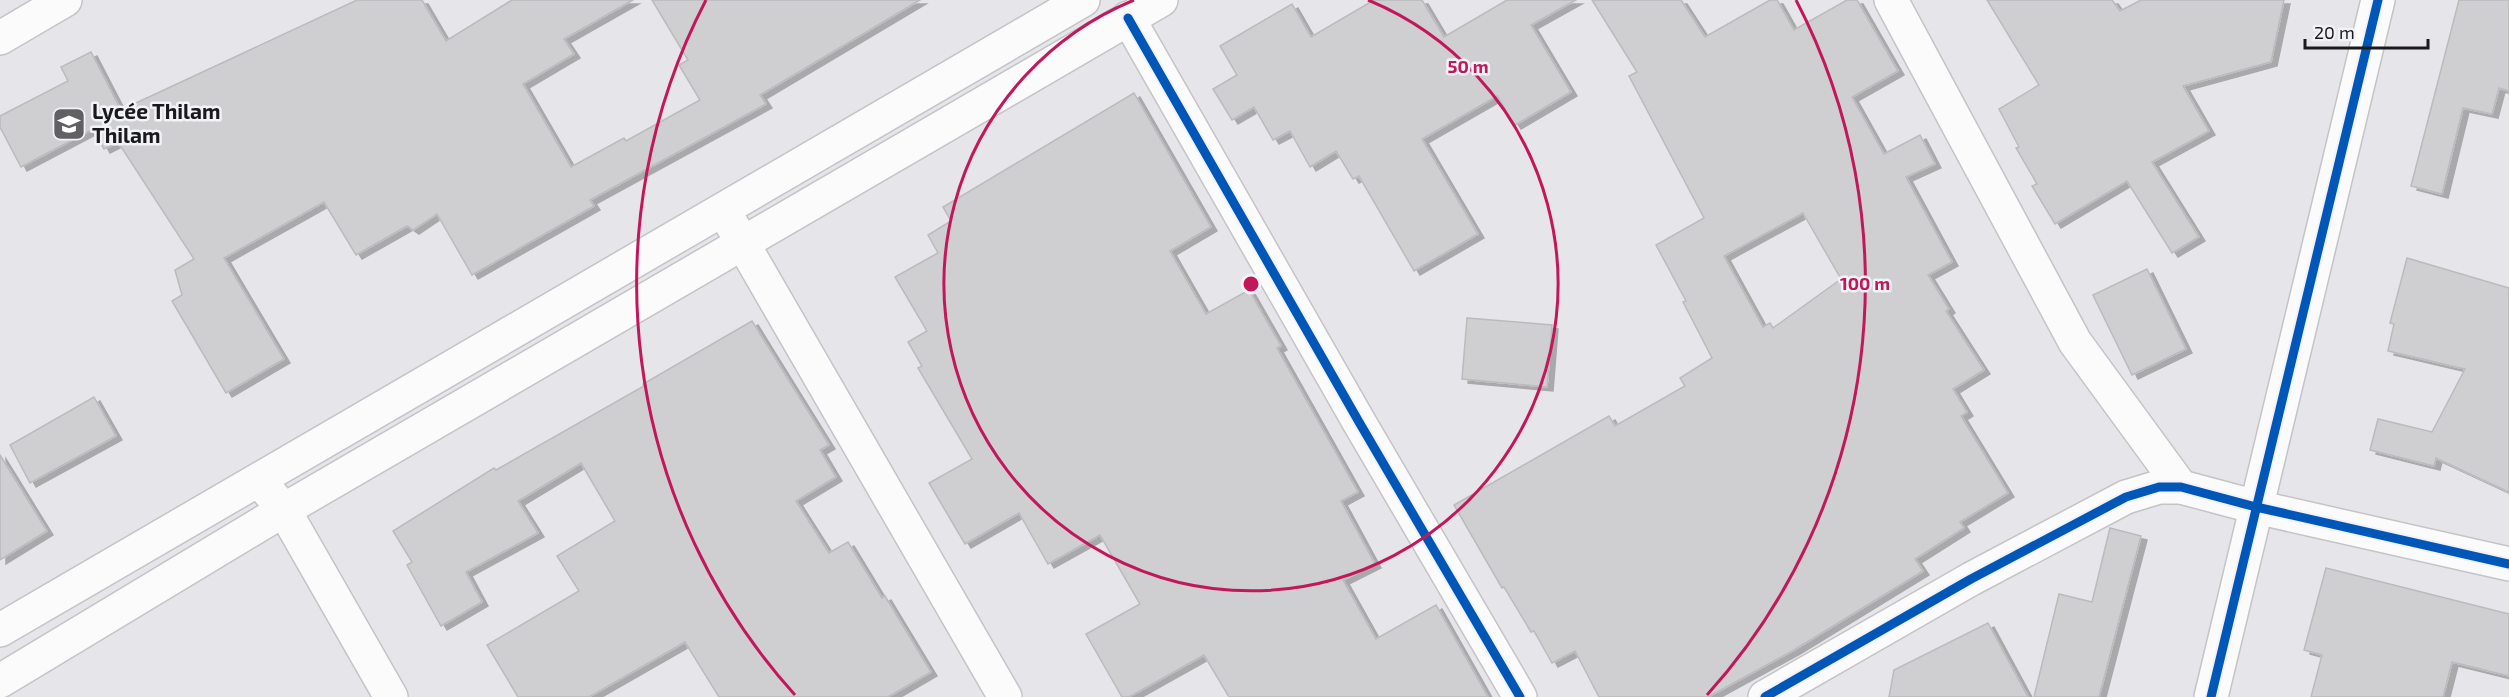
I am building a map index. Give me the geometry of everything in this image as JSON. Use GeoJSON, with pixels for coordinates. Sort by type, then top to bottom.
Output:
{"type":"FeatureCollection","features":[{"type":"Feature","properties":{"kind":"street"},"geometry":{"type":"LineString","coordinates":[[0,38],[65,0]]}},
{"type":"Feature","properties":{"kind":"street"},"geometry":{"type":"LineString","coordinates":[[0,630],[724,211],[1083,0]]}},
{"type":"Feature","properties":{"kind":"street"},"geometry":{"type":"LineString","coordinates":[[0,681],[284,510],[741,242],[1161,0]]}},
{"type":"Feature","properties":{"kind":"street"},"geometry":{"type":"LineString","coordinates":[[1891,0],[2075,342],[2181,487]]}},
{"type":"Feature","properties":{"kind":"street"},"geometry":{"type":"LineString","coordinates":[[2211,697],[2378,0]]}},
{"type":"Feature","properties":{"kind":"street"},"geometry":{"type":"LineString","coordinates":[[1128,18],[1353,412],[1520,697]]}},
{"type":"Feature","properties":{"kind":"street"},"geometry":{"type":"LineString","coordinates":[[724,211],[1005,697]]}},
{"type":"Feature","properties":{"kind":"street"},"geometry":{"type":"LineString","coordinates":[[260,480],[284,510],[391,697]]}},
{"type":"Feature","properties":{"kind":"street"},"geometry":{"type":"LineString","coordinates":[[1765,697],[1971,579],[2126,497],[2159,487],[2181,487],[2256,507],[2509,564]]}},
{"type":"Feature","properties":{"kind":"building"},"geometry":{"type":"Polygon","coordinates":[[[357,0],[422,0],[446,41],[512,0],[633,0],[564,39],[574,54],[523,84],[571,167],[624,138],[626,141],[700,100],[679,65],[688,60],[652,0],[920,0],[760,95],[766,104],[590,200],[594,206],[472,275],[437,214],[413,230],[407,226],[356,255],[324,202],[224,258],[284,359],[226,393],[172,301],[182,295],[175,270],[194,259],[118,142],[104,149],[93,129],[21,167],[0,127],[0,116],[68,81],[61,67],[91,52],[121,110],[357,0]]]}},
{"type":"Feature","properties":{"kind":"building"},"geometry":{"type":"Polygon","coordinates":[[[1374,0],[1422,0],[1444,37],[1507,0],[1576,0],[1531,25],[1571,92],[1515,125],[1497,96],[1422,139],[1478,234],[1414,271],[1359,176],[1353,179],[1336,151],[1310,167],[1290,131],[1273,140],[1254,107],[1232,120],[1213,89],[1237,75],[1220,46],[1292,4],[1311,37],[1374,0]]]}},
{"type":"Feature","properties":{"kind":"building"},"geometry":{"type":"Polygon","coordinates":[[[1592,0],[1681,0],[1705,37],[1770,0],[1777,0],[1794,30],[1847,0],[1857,0],[1898,71],[1852,97],[1884,154],[1920,135],[1935,164],[1906,177],[1952,262],[1928,275],[1949,309],[1946,311],[1984,370],[1953,389],[1967,412],[1961,416],[2008,493],[1960,522],[1964,528],[1915,559],[1923,571],[1794,650],[1708,697],[1599,697],[1575,651],[1552,663],[1534,631],[1531,632],[1504,587],[1502,588],[1454,505],[1609,416],[1615,426],[1685,386],[1680,378],[1712,358],[1683,302],[1686,301],[1656,245],[1704,218],[1629,76],[1637,72],[1592,0]],[[1803,213],[1724,256],[1763,327],[1770,323],[1773,328],[1841,279],[1803,213]]]}},
{"type":"Feature","properties":{"kind":"building"},"geometry":{"type":"Polygon","coordinates":[[[1987,0],[2112,0],[2120,11],[2141,0],[2284,0],[2271,62],[2183,86],[2209,131],[2152,162],[2199,237],[2172,253],[2127,181],[2055,224],[2032,186],[2037,184],[2016,148],[2019,147],[1999,109],[2039,85],[1987,0]]]}},
{"type":"Feature","properties":{"kind":"building"},"geometry":{"type":"Polygon","coordinates":[[[2459,0],[2509,0],[2509,91],[2499,88],[2492,114],[2463,108],[2442,194],[2411,186],[2459,0]]]}},
{"type":"Feature","properties":{"kind":"building"},"geometry":{"type":"Polygon","coordinates":[[[1134,93],[1211,227],[1170,251],[1206,314],[1249,290],[1281,346],[1277,348],[1358,492],[1341,501],[1375,564],[1343,580],[1376,639],[1436,605],[1488,697],[1229,697],[1204,655],[1129,697],[1122,697],[1086,634],[1140,604],[1100,535],[1048,564],[1019,513],[965,544],[929,483],[972,459],[918,368],[922,366],[908,342],[927,331],[895,277],[938,253],[928,235],[951,221],[943,207],[1134,93]]]}},
{"type":"Feature","properties":{"kind":"building"},"geometry":{"type":"Polygon","coordinates":[[[2407,258],[2509,288],[2509,492],[2436,458],[2434,466],[2370,450],[2378,419],[2432,432],[2465,369],[2388,351],[2394,324],[2390,323],[2407,258]]]}},
{"type":"Feature","properties":{"kind":"building"},"geometry":{"type":"Polygon","coordinates":[[[2147,269],[2186,349],[2132,375],[2093,295],[2147,269]]]}},
{"type":"Feature","properties":{"kind":"building"},"geometry":{"type":"Polygon","coordinates":[[[1467,318],[1552,325],[1547,387],[1462,379],[1467,318]]]}},
{"type":"Feature","properties":{"kind":"building"},"geometry":{"type":"Polygon","coordinates":[[[752,321],[829,445],[820,450],[836,477],[796,501],[829,553],[848,542],[882,598],[885,596],[931,672],[888,697],[719,697],[685,642],[589,697],[518,697],[487,645],[579,591],[557,556],[615,521],[581,463],[518,501],[538,533],[466,572],[482,602],[441,626],[407,565],[412,562],[393,531],[494,468],[496,470],[644,386],[643,384],[752,321]]]}},
{"type":"Feature","properties":{"kind":"building"},"geometry":{"type":"Polygon","coordinates":[[[94,397],[116,436],[30,483],[10,445],[94,397]]]}},
{"type":"Feature","properties":{"kind":"building"},"geometry":{"type":"Polygon","coordinates":[[[0,455],[47,531],[0,560],[0,455]]]}},
{"type":"Feature","properties":{"kind":"building"},"geometry":{"type":"Polygon","coordinates":[[[2110,528],[2141,536],[2099,697],[2034,697],[2059,594],[2092,602],[2110,528]]]}},
{"type":"Feature","properties":{"kind":"building"},"geometry":{"type":"Polygon","coordinates":[[[2326,568],[2509,614],[2509,676],[2452,662],[2443,697],[2311,697],[2322,655],[2304,650],[2326,568]]]}},
{"type":"Feature","properties":{"kind":"building"},"geometry":{"type":"Polygon","coordinates":[[[1988,623],[2028,697],[1889,697],[1894,670],[1988,623]]]}},
{"type":"Feature","properties":{"kind":"cycle path"},"geometry":{"type":"LineString","coordinates":[[2211,697],[2378,0]]}},
{"type":"Feature","properties":{"kind":"cycle path"},"geometry":{"type":"LineString","coordinates":[[1128,18],[1359,422],[1520,697]]}},
{"type":"Feature","properties":{"kind":"cycle path"},"geometry":{"type":"LineString","coordinates":[[1765,697],[1971,579],[2126,497],[2159,487],[2181,487],[2256,507],[2509,564]]}},
{"type":"Feature","properties":{"kind":"place","name":"Lycée Thilam Thilam"},"geometry":{"type":"Point","coordinates":[69,124]}}]}
